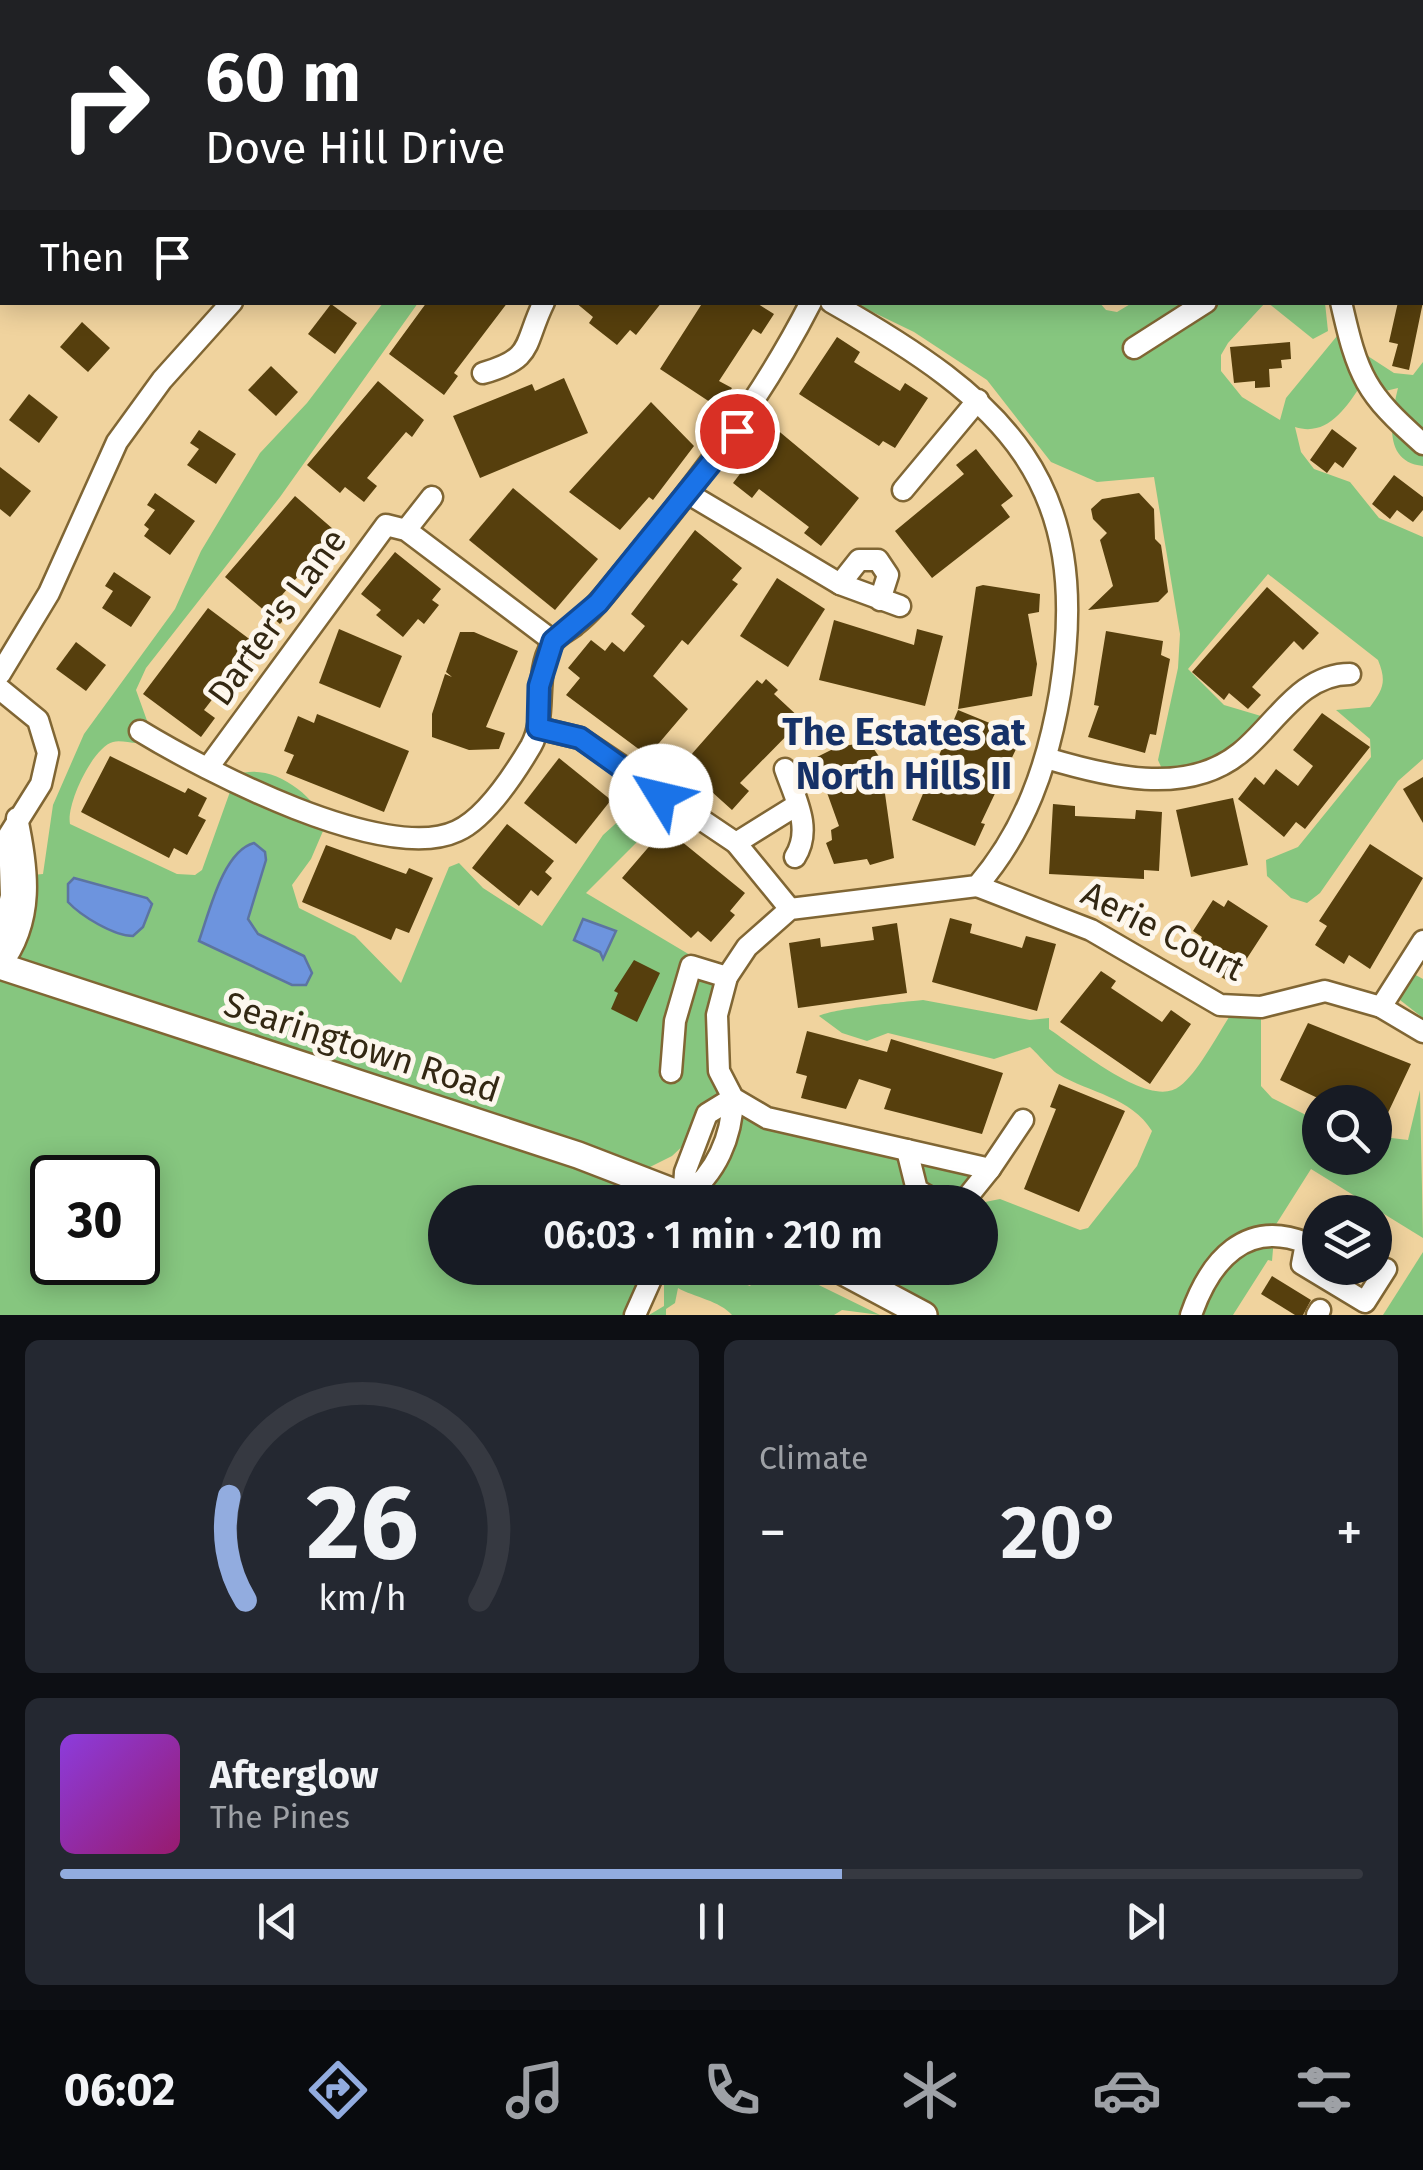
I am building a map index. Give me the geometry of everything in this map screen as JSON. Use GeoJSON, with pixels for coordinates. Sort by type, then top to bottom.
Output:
{"type":"FeatureCollection","features":[{"type":"Feature","properties":{"kind":"main road","name":"Searingtown Road"},"geometry":{"type":"LineString","coordinates":[[0,966],[578,1155],[652,1185]]}},
{"type":"Feature","properties":{"kind":"main road"},"geometry":{"type":"LineString","coordinates":[[868,1285],[924,1315]]}},
{"type":"Feature","properties":{"kind":"street"},"geometry":{"type":"LineString","coordinates":[[0,674],[49,593],[117,442],[162,380],[229,305]]}},
{"type":"Feature","properties":{"kind":"street"},"geometry":{"type":"LineString","coordinates":[[482,373],[520,359],[532,340],[543,305]]}},
{"type":"Feature","properties":{"kind":"street"},"geometry":{"type":"LineString","coordinates":[[140,731],[341,826],[430,839],[459,831],[483,810],[530,747],[538,728],[539,686],[553,641],[598,603],[689,494],[752,410],[808,305]]}},
{"type":"Feature","properties":{"kind":"street"},"geometry":{"type":"LineString","coordinates":[[836,305],[910,348],[978,400],[1044,483],[1064,543],[1068,590],[1066,656],[1046,758],[1016,832],[976,886],[790,909],[747,947],[727,977],[717,1015],[719,1072],[733,1098],[767,1118],[990,1169]]}},
{"type":"Feature","properties":{"kind":"street"},"geometry":{"type":"LineString","coordinates":[[1134,348],[1201,305]]}},
{"type":"Feature","properties":{"kind":"street"},"geometry":{"type":"LineString","coordinates":[[1342,305],[1354,358],[1366,386],[1384,410],[1423,444]]}},
{"type":"Feature","properties":{"kind":"street"},"geometry":{"type":"LineString","coordinates":[[903,490],[978,400]]}},
{"type":"Feature","properties":{"kind":"street"},"geometry":{"type":"LineString","coordinates":[[689,494],[840,584],[890,603],[888,576],[878,560],[860,560],[840,584]]}},
{"type":"Feature","properties":{"kind":"street"},"geometry":{"type":"LineString","coordinates":[[432,497],[406,530],[553,641]]}},
{"type":"Feature","properties":{"kind":"street","name":"Darter's Lane"},"geometry":{"type":"LineString","coordinates":[[210,765],[381,528],[392,524],[406,530]]}},
{"type":"Feature","properties":{"kind":"street"},"geometry":{"type":"LineString","coordinates":[[1046,758],[1121,778],[1162,778],[1201,772],[1240,754],[1322,678],[1350,674]]}},
{"type":"Feature","properties":{"kind":"street"},"geometry":{"type":"LineString","coordinates":[[0,690],[30,710],[47,742],[40,784],[8,819],[6,846],[11,896],[0,942]]}},
{"type":"Feature","properties":{"kind":"street"},"geometry":{"type":"LineString","coordinates":[[538,728],[580,738],[736,843],[790,909]]}},
{"type":"Feature","properties":{"kind":"street"},"geometry":{"type":"LineString","coordinates":[[785,769],[805,842],[795,857]]}},
{"type":"Feature","properties":{"kind":"street"},"geometry":{"type":"LineString","coordinates":[[736,843],[797,805]]}},
{"type":"Feature","properties":{"kind":"street"},"geometry":{"type":"LineString","coordinates":[[0,966],[21,925],[28,892],[8,819]]}},
{"type":"Feature","properties":{"kind":"street","name":"Aerie Court"},"geometry":{"type":"LineString","coordinates":[[976,886],[1091,930],[1220,1005],[1261,1007],[1325,992],[1381,1007],[1423,1032]]}},
{"type":"Feature","properties":{"kind":"street"},"geometry":{"type":"LineString","coordinates":[[1381,1007],[1423,941]]}},
{"type":"Feature","properties":{"kind":"street"},"geometry":{"type":"LineString","coordinates":[[671,1072],[681,992],[691,966],[727,977]]}},
{"type":"Feature","properties":{"kind":"street"},"geometry":{"type":"LineString","coordinates":[[703,1185],[730,1126],[733,1098]]}},
{"type":"Feature","properties":{"kind":"street"},"geometry":{"type":"LineString","coordinates":[[907,1150],[916,1190],[931,1198],[965,1200],[1023,1120]]}},
{"type":"Feature","properties":{"kind":"street"},"geometry":{"type":"LineString","coordinates":[[1191,1315],[1222,1262],[1249,1237],[1274,1234],[1302,1242]]}},
{"type":"Feature","properties":{"kind":"street"},"geometry":{"type":"LineString","coordinates":[[635,1315],[648,1285]]}},
{"type":"Feature","properties":{"kind":"street"},"geometry":{"type":"LineString","coordinates":[[1337,1285],[1365,1302],[1376,1285]]}},
{"type":"Feature","properties":{"kind":"green space"},"geometry":{"type":"Polygon","coordinates":[[[381,305],[417,305],[280,497],[146,668],[136,690],[150,729],[137,743],[113,742],[97,754],[72,803],[70,824],[177,874],[195,875],[202,870],[236,775],[249,772],[276,776],[312,802],[326,824],[311,859],[292,885],[299,908],[355,936],[401,983],[449,867],[459,863],[483,888],[542,926],[603,835],[644,798],[656,798],[660,810],[641,838],[586,893],[727,977],[717,1015],[733,1098],[898,1155],[908,1185],[713,1185],[709,1179],[733,1099],[672,1156],[644,1170],[662,1185],[428,1185],[428,1285],[652,1285],[635,1315],[0,1315],[0,878],[43,874],[53,805],[84,734],[175,609],[201,551],[260,453],[307,403],[381,305]]]}},
{"type":"Feature","properties":{"kind":"green space"},"geometry":{"type":"Polygon","coordinates":[[[858,305],[1102,305],[1117,312],[1129,305],[1263,305],[1228,343],[1221,355],[1221,371],[1242,397],[1280,420],[1286,398],[1337,336],[1394,373],[1413,375],[1423,362],[1423,466],[1410,463],[1395,447],[1392,424],[1398,388],[1377,393],[1361,385],[1341,412],[1325,425],[1295,427],[1301,452],[1314,469],[1350,482],[1379,518],[1423,537],[1423,759],[1398,781],[1320,893],[1307,903],[1291,898],[1267,876],[1266,860],[1298,847],[1371,757],[1370,739],[1336,710],[1370,707],[1382,685],[1378,660],[1268,574],[1188,669],[1224,705],[1261,716],[1260,728],[1201,772],[1162,769],[1158,760],[1178,668],[1180,634],[1154,477],[1097,482],[1051,462],[987,380],[914,332],[858,305]]]}},
{"type":"Feature","properties":{"kind":"green space"},"geometry":{"type":"Polygon","coordinates":[[[1270,305],[1325,305],[1328,331],[1313,339],[1270,305]]]}},
{"type":"Feature","properties":{"kind":"green space"},"geometry":{"type":"Polygon","coordinates":[[[1412,973],[1423,979],[1423,1018],[1400,1000],[1412,973]]]}},
{"type":"Feature","properties":{"kind":"green space"},"geometry":{"type":"Polygon","coordinates":[[[923,1000],[1030,1020],[1049,1018],[1049,1029],[1113,1073],[1151,1090],[1167,1091],[1180,1086],[1195,1071],[1235,1008],[1261,1007],[1261,1086],[1272,1098],[1302,1113],[1302,1175],[1307,1175],[1275,1226],[1272,1261],[1268,1260],[1233,1315],[924,1315],[868,1285],[998,1285],[998,1199],[1080,1230],[1088,1228],[1137,1166],[1152,1131],[1133,1110],[1055,1072],[1030,1047],[994,1059],[888,1033],[867,1041],[842,1033],[819,1016],[923,1000]]]}},
{"type":"Feature","properties":{"kind":"green space"},"geometry":{"type":"Polygon","coordinates":[[[1420,1090],[1423,1238],[1392,1219],[1392,1195],[1353,1195],[1321,1175],[1392,1175],[1392,1138],[1408,1140],[1420,1090]]]}},
{"type":"Feature","properties":{"kind":"green space"},"geometry":{"type":"Polygon","coordinates":[[[910,1153],[984,1171],[975,1185],[920,1185],[910,1153]]]}},
{"type":"Feature","properties":{"kind":"green space"},"geometry":{"type":"Polygon","coordinates":[[[1423,1252],[1423,1315],[1383,1315],[1423,1252]]]}},
{"type":"Feature","properties":{"kind":"green space"},"geometry":{"type":"Polygon","coordinates":[[[664,1285],[819,1285],[880,1315],[842,1310],[834,1315],[732,1315],[678,1288],[675,1303],[666,1309],[666,1315],[649,1315],[664,1306],[664,1285]]]}},
{"type":"Feature","properties":{"kind":"water"},"geometry":{"type":"Polygon","coordinates":[[[254,843],[265,852],[266,860],[248,919],[258,934],[304,956],[312,973],[306,985],[292,985],[199,941],[226,870],[243,848],[254,843]]]}},
{"type":"Feature","properties":{"kind":"water"},"geometry":{"type":"Polygon","coordinates":[[[74,878],[147,898],[152,904],[143,927],[133,936],[125,935],[81,913],[68,902],[68,884],[74,878]]]}},
{"type":"Feature","properties":{"kind":"water"},"geometry":{"type":"Polygon","coordinates":[[[583,919],[616,931],[603,959],[600,952],[574,940],[583,919]]]}},
{"type":"Feature","properties":{"kind":"building"},"geometry":{"type":"Polygon","coordinates":[[[330,305],[357,323],[335,354],[308,334],[330,305]]]}},
{"type":"Feature","properties":{"kind":"building"},"geometry":{"type":"Polygon","coordinates":[[[425,305],[506,305],[454,373],[458,376],[444,395],[389,354],[425,305]]]}},
{"type":"Feature","properties":{"kind":"building"},"geometry":{"type":"Polygon","coordinates":[[[579,305],[660,305],[636,335],[630,330],[617,345],[589,323],[593,317],[579,305]]]}},
{"type":"Feature","properties":{"kind":"building"},"geometry":{"type":"Polygon","coordinates":[[[701,305],[760,305],[774,314],[761,334],[753,329],[719,381],[732,388],[719,408],[660,369],[701,305]]]}},
{"type":"Feature","properties":{"kind":"building"},"geometry":{"type":"Polygon","coordinates":[[[1397,305],[1422,305],[1409,370],[1392,366],[1398,344],[1389,342],[1397,305]]]}},
{"type":"Feature","properties":{"kind":"building"},"geometry":{"type":"Polygon","coordinates":[[[82,322],[110,348],[88,372],[60,347],[82,322]]]}},
{"type":"Feature","properties":{"kind":"building"},"geometry":{"type":"Polygon","coordinates":[[[837,337],[860,352],[854,362],[900,391],[905,383],[928,398],[895,448],[883,441],[879,446],[799,394],[837,337]]]}},
{"type":"Feature","properties":{"kind":"building"},"geometry":{"type":"Polygon","coordinates":[[[1290,342],[1291,359],[1281,360],[1282,368],[1269,369],[1270,387],[1255,388],[1255,381],[1234,383],[1230,347],[1290,342]]]}},
{"type":"Feature","properties":{"kind":"building"},"geometry":{"type":"Polygon","coordinates":[[[271,366],[298,392],[276,416],[248,390],[271,366]]]}},
{"type":"Feature","properties":{"kind":"building"},"geometry":{"type":"Polygon","coordinates":[[[564,378],[588,433],[480,478],[453,416],[532,384],[535,391],[564,378]]]}},
{"type":"Feature","properties":{"kind":"building"},"geometry":{"type":"Polygon","coordinates":[[[378,381],[424,420],[412,437],[406,432],[367,478],[377,486],[364,502],[345,487],[340,493],[307,465],[378,381]]]}},
{"type":"Feature","properties":{"kind":"building"},"geometry":{"type":"Polygon","coordinates":[[[29,394],[58,417],[39,443],[9,420],[29,394]]]}},
{"type":"Feature","properties":{"kind":"building"},"geometry":{"type":"Polygon","coordinates":[[[651,402],[694,446],[653,500],[649,497],[620,530],[569,492],[651,402]]]}},
{"type":"Feature","properties":{"kind":"building"},"geometry":{"type":"Polygon","coordinates":[[[775,428],[859,498],[821,546],[804,533],[809,527],[759,489],[752,498],[733,483],[775,428]]]}},
{"type":"Feature","properties":{"kind":"building"},"geometry":{"type":"Polygon","coordinates":[[[1332,429],[1357,448],[1343,468],[1335,462],[1327,473],[1310,460],[1332,429]]]}},
{"type":"Feature","properties":{"kind":"building"},"geometry":{"type":"Polygon","coordinates":[[[199,430],[236,454],[216,484],[187,465],[199,449],[190,443],[199,430]]]}},
{"type":"Feature","properties":{"kind":"building"},"geometry":{"type":"Polygon","coordinates":[[[976,449],[1013,496],[1001,505],[1010,517],[932,578],[895,531],[964,474],[956,465],[976,449]]]}},
{"type":"Feature","properties":{"kind":"building"},"geometry":{"type":"Polygon","coordinates":[[[0,467],[31,491],[10,517],[0,509],[0,467]]]}},
{"type":"Feature","properties":{"kind":"building"},"geometry":{"type":"Polygon","coordinates":[[[1394,475],[1423,497],[1423,510],[1413,522],[1397,510],[1390,519],[1372,504],[1394,475]]]}},
{"type":"Feature","properties":{"kind":"building"},"geometry":{"type":"Polygon","coordinates":[[[513,488],[598,559],[555,610],[469,540],[513,488]]]}},
{"type":"Feature","properties":{"kind":"building"},"geometry":{"type":"Polygon","coordinates":[[[155,493],[195,521],[170,555],[144,536],[149,529],[144,525],[155,510],[147,505],[155,493]]]}},
{"type":"Feature","properties":{"kind":"building"},"geometry":{"type":"Polygon","coordinates":[[[1139,493],[1154,509],[1155,539],[1161,545],[1168,592],[1158,602],[1088,610],[1113,586],[1100,540],[1107,533],[1093,519],[1091,509],[1102,499],[1139,493]]]}},
{"type":"Feature","properties":{"kind":"building"},"geometry":{"type":"Polygon","coordinates":[[[295,496],[341,536],[323,557],[318,553],[282,595],[295,606],[280,624],[225,577],[295,496]]]}},
{"type":"Feature","properties":{"kind":"building"},"geometry":{"type":"Polygon","coordinates":[[[695,530],[742,568],[732,580],[738,584],[688,645],[682,640],[653,676],[688,709],[648,756],[566,695],[580,678],[568,668],[591,640],[605,651],[612,642],[624,652],[645,626],[631,614],[695,530]]]}},
{"type":"Feature","properties":{"kind":"building"},"geometry":{"type":"Polygon","coordinates":[[[395,552],[441,589],[432,600],[439,605],[424,624],[418,619],[403,637],[376,615],[381,610],[361,594],[395,552]]]}},
{"type":"Feature","properties":{"kind":"building"},"geometry":{"type":"Polygon","coordinates":[[[114,572],[151,597],[131,627],[102,608],[113,591],[105,586],[114,572]]]}},
{"type":"Feature","properties":{"kind":"building"},"geometry":{"type":"Polygon","coordinates":[[[777,578],[825,609],[788,667],[740,636],[777,578]]]}},
{"type":"Feature","properties":{"kind":"building"},"geometry":{"type":"Polygon","coordinates":[[[976,587],[1040,594],[1039,612],[1028,614],[1037,664],[1032,696],[958,709],[976,587]]]}},
{"type":"Feature","properties":{"kind":"building"},"geometry":{"type":"Polygon","coordinates":[[[1267,587],[1319,633],[1303,650],[1294,641],[1252,687],[1261,695],[1248,709],[1229,693],[1224,700],[1192,672],[1267,587]]]}},
{"type":"Feature","properties":{"kind":"building"},"geometry":{"type":"Polygon","coordinates":[[[208,608],[260,647],[245,666],[241,662],[204,710],[215,718],[201,737],[143,694],[208,608]]]}},
{"type":"Feature","properties":{"kind":"building"},"geometry":{"type":"Polygon","coordinates":[[[834,620],[914,645],[917,629],[943,636],[925,706],[819,680],[834,620]]]}},
{"type":"Feature","properties":{"kind":"building"},"geometry":{"type":"Polygon","coordinates":[[[339,629],[402,656],[380,708],[319,683],[339,629]]]}},
{"type":"Feature","properties":{"kind":"building"},"geometry":{"type":"Polygon","coordinates":[[[1106,631],[1163,641],[1161,655],[1170,659],[1156,735],[1150,734],[1145,753],[1088,737],[1099,706],[1094,705],[1106,631]]]}},
{"type":"Feature","properties":{"kind":"building"},"geometry":{"type":"Polygon","coordinates":[[[460,632],[474,632],[518,651],[486,727],[505,733],[499,749],[469,750],[432,737],[432,714],[445,674],[452,677],[446,672],[460,632]]]}},
{"type":"Feature","properties":{"kind":"building"},"geometry":{"type":"Polygon","coordinates":[[[76,642],[106,665],[86,691],[56,669],[76,642]]]}},
{"type":"Feature","properties":{"kind":"building"},"geometry":{"type":"Polygon","coordinates":[[[766,679],[778,690],[774,694],[802,720],[740,783],[749,791],[732,810],[682,765],[757,680],[762,684],[766,679]]]}},
{"type":"Feature","properties":{"kind":"building"},"geometry":{"type":"Polygon","coordinates":[[[958,710],[997,726],[992,737],[1017,747],[981,823],[985,824],[975,846],[912,820],[958,710]]]}},
{"type":"Feature","properties":{"kind":"building"},"geometry":{"type":"Polygon","coordinates":[[[1322,713],[1370,747],[1305,829],[1296,822],[1284,837],[1238,799],[1255,777],[1264,785],[1276,769],[1298,786],[1313,766],[1293,750],[1322,713]]]}},
{"type":"Feature","properties":{"kind":"building"},"geometry":{"type":"Polygon","coordinates":[[[317,714],[409,751],[384,812],[286,773],[294,755],[284,751],[298,716],[314,723],[317,714]]]}},
{"type":"Feature","properties":{"kind":"building"},"geometry":{"type":"Polygon","coordinates":[[[869,742],[880,758],[894,858],[870,865],[867,859],[834,864],[826,843],[832,840],[831,830],[839,826],[825,787],[815,777],[813,759],[837,747],[869,742]]]}},
{"type":"Feature","properties":{"kind":"building"},"geometry":{"type":"Polygon","coordinates":[[[110,756],[185,793],[188,788],[207,798],[198,816],[206,820],[187,855],[174,848],[169,858],[81,812],[110,756]]]}},
{"type":"Feature","properties":{"kind":"building"},"geometry":{"type":"Polygon","coordinates":[[[559,758],[611,800],[576,844],[524,803],[559,758]]]}},
{"type":"Feature","properties":{"kind":"building"},"geometry":{"type":"Polygon","coordinates":[[[1423,777],[1423,823],[1403,789],[1423,777]]]}},
{"type":"Feature","properties":{"kind":"building"},"geometry":{"type":"Polygon","coordinates":[[[1233,798],[1248,865],[1191,877],[1176,810],[1233,798]]]}},
{"type":"Feature","properties":{"kind":"building"},"geometry":{"type":"Polygon","coordinates":[[[1053,804],[1075,806],[1075,816],[1135,819],[1136,810],[1162,812],[1159,871],[1144,870],[1144,879],[1049,874],[1053,804]]]}},
{"type":"Feature","properties":{"kind":"building"},"geometry":{"type":"Polygon","coordinates":[[[507,824],[554,861],[545,872],[552,878],[538,896],[531,890],[519,906],[472,868],[507,824]]]}},
{"type":"Feature","properties":{"kind":"building"},"geometry":{"type":"Polygon","coordinates":[[[665,828],[745,893],[730,911],[735,915],[711,942],[698,931],[691,938],[622,878],[665,828]]]}},
{"type":"Feature","properties":{"kind":"building"},"geometry":{"type":"Polygon","coordinates":[[[1370,844],[1423,878],[1370,969],[1349,955],[1344,964],[1315,945],[1327,926],[1319,921],[1370,844]]]}},
{"type":"Feature","properties":{"kind":"building"},"geometry":{"type":"Polygon","coordinates":[[[326,845],[406,874],[409,868],[433,878],[409,933],[396,928],[391,940],[302,902],[326,845]]]}},
{"type":"Feature","properties":{"kind":"building"},"geometry":{"type":"Polygon","coordinates":[[[1213,900],[1224,907],[1228,900],[1268,926],[1231,983],[1189,957],[1202,937],[1193,931],[1213,900]]]}},
{"type":"Feature","properties":{"kind":"building"},"geometry":{"type":"Polygon","coordinates":[[[950,918],[972,924],[970,933],[1022,948],[1026,936],[1056,944],[1037,1011],[932,982],[950,918]]]}},
{"type":"Feature","properties":{"kind":"building"},"geometry":{"type":"Polygon","coordinates":[[[897,923],[907,993],[798,1008],[789,943],[820,938],[821,947],[874,940],[872,927],[897,923]]]}},
{"type":"Feature","properties":{"kind":"building"},"geometry":{"type":"Polygon","coordinates":[[[634,960],[660,973],[637,1022],[611,1009],[618,993],[614,991],[634,960]]]}},
{"type":"Feature","properties":{"kind":"building"},"geometry":{"type":"Polygon","coordinates":[[[1101,971],[1116,981],[1111,988],[1162,1022],[1171,1010],[1191,1024],[1150,1084],[1060,1022],[1101,971]]]}},
{"type":"Feature","properties":{"kind":"building"},"geometry":{"type":"Polygon","coordinates":[[[1308,1023],[1411,1064],[1392,1104],[1392,1085],[1302,1085],[1302,1091],[1280,1080],[1308,1023]]]}},
{"type":"Feature","properties":{"kind":"building"},"geometry":{"type":"Polygon","coordinates":[[[807,1031],[887,1052],[891,1039],[1003,1073],[982,1134],[884,1109],[891,1089],[859,1079],[846,1109],[801,1098],[807,1076],[796,1073],[807,1031]]]}},
{"type":"Feature","properties":{"kind":"building"},"geometry":{"type":"Polygon","coordinates":[[[1059,1084],[1125,1111],[1079,1212],[1024,1189],[1056,1109],[1050,1107],[1059,1084]]]}},
{"type":"Feature","properties":{"kind":"building"},"geometry":{"type":"Polygon","coordinates":[[[1272,1276],[1311,1300],[1303,1315],[1295,1315],[1261,1294],[1272,1276]]]}},
{"type":"Feature","properties":{"kind":"district","name":"The Estates at North Hills II"},"geometry":{"type":"Point","coordinates":[904,754]}},
{"type":"Feature","properties":{"kind":"route"},"geometry":{"type":"LineString","coordinates":[[661,796],[580,738],[538,728],[539,686],[553,641],[598,603],[737,431]]}}]}
